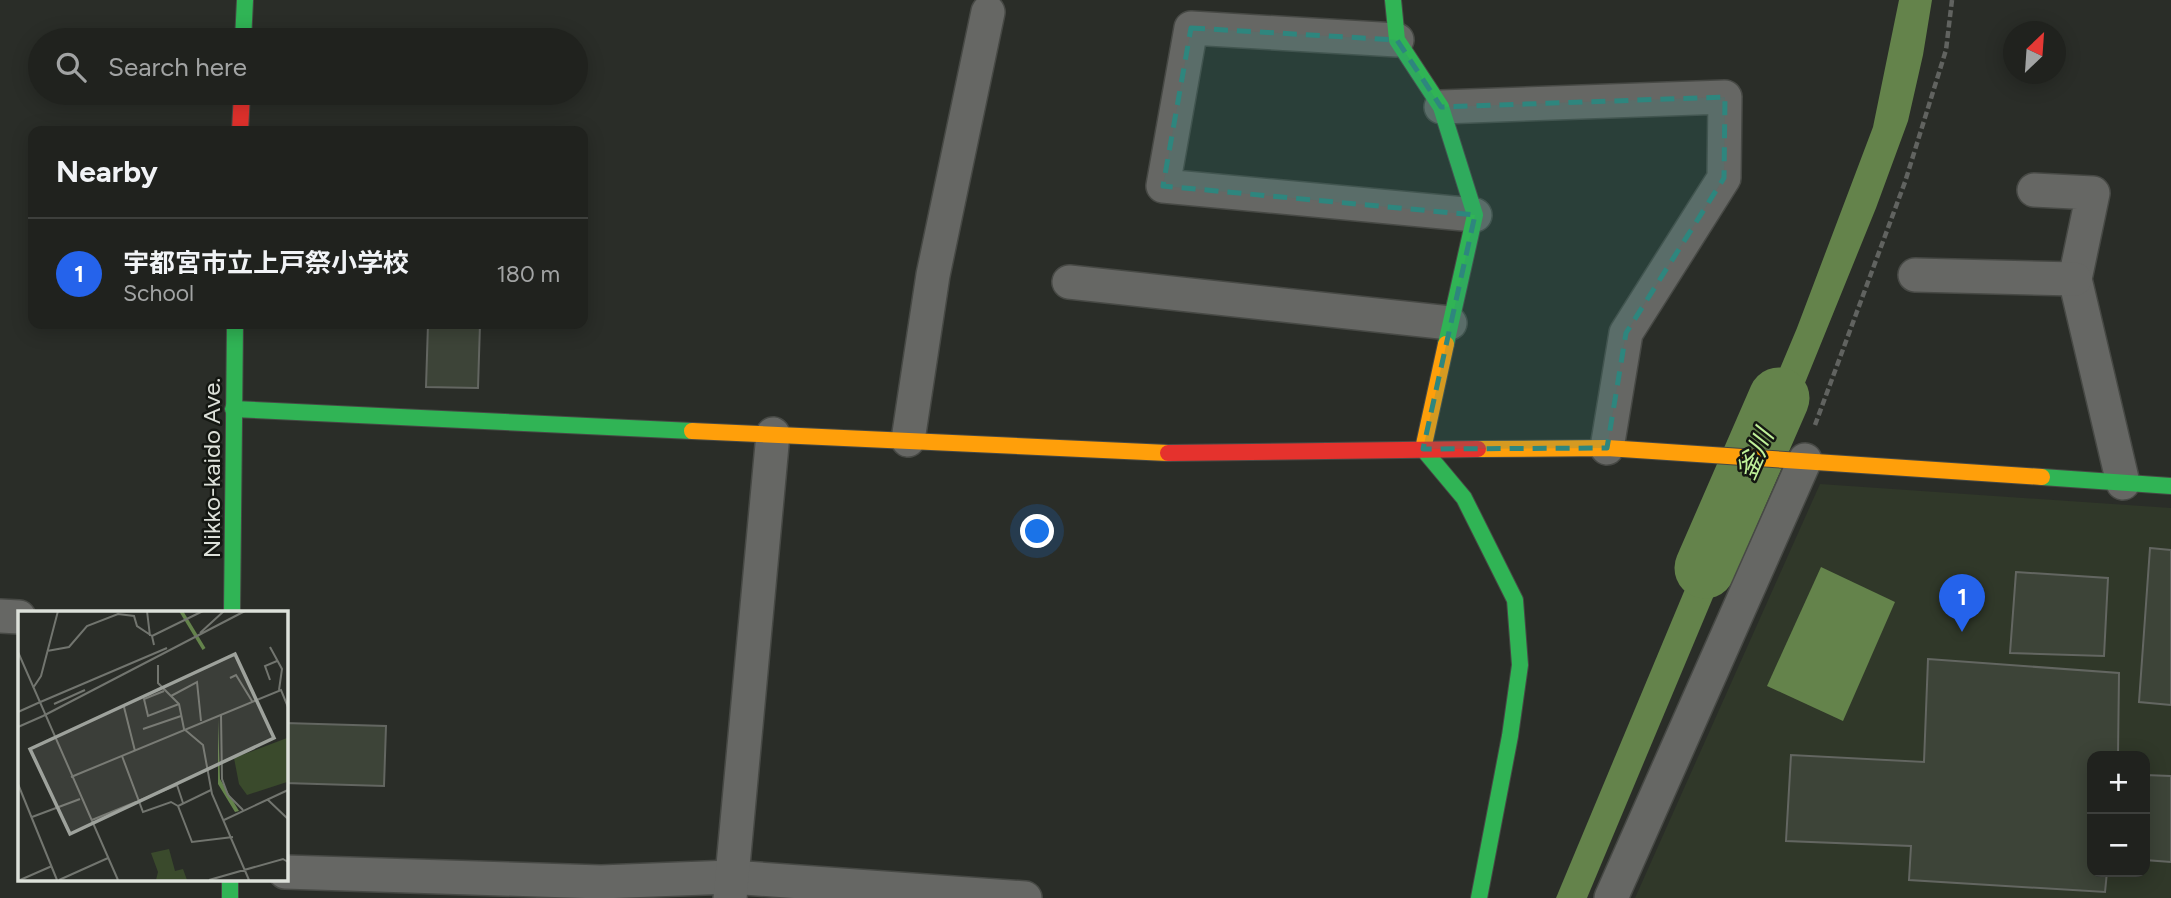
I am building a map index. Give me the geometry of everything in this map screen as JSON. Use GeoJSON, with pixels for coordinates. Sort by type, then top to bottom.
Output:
{"type":"FeatureCollection","features":[{"type":"Feature","properties":{"kind":"main road"},"geometry":{"type":"LineString","coordinates":[[244,28],[245,0]]}},
{"type":"Feature","properties":{"kind":"main road"},"geometry":{"type":"LineString","coordinates":[[1393,0],[1397,40],[1441,107],[1475,215],[1423,449]]}},
{"type":"Feature","properties":{"kind":"main road"},"geometry":{"type":"LineString","coordinates":[[240,126],[241,105]]}},
{"type":"Feature","properties":{"kind":"main road","name":"Nikko-kaido Ave."},"geometry":{"type":"LineString","coordinates":[[232,611],[235,329]]}},
{"type":"Feature","properties":{"kind":"main road"},"geometry":{"type":"LineString","coordinates":[[233,409],[1165,453],[1607,448],[2171,486]]}},
{"type":"Feature","properties":{"kind":"main road"},"geometry":{"type":"LineString","coordinates":[[1423,449],[1464,498],[1515,600],[1520,665],[1510,736],[1479,898]]}},
{"type":"Feature","properties":{"kind":"main road"},"geometry":{"type":"LineString","coordinates":[[230,880],[230,898]]}},
{"type":"Feature","properties":{"kind":"street"},"geometry":{"type":"LineString","coordinates":[[908,440],[933,275],[988,12]]}},
{"type":"Feature","properties":{"kind":"street"},"geometry":{"type":"LineString","coordinates":[[1397,40],[1191,28],[1163,186],[1475,215]]}},
{"type":"Feature","properties":{"kind":"street"},"geometry":{"type":"LineString","coordinates":[[1441,107],[1725,97],[1724,178],[1626,333],[1607,448]]}},
{"type":"Feature","properties":{"kind":"street"},"geometry":{"type":"LineString","coordinates":[[2034,190],[2093,193],[2075,279],[2123,482]]}},
{"type":"Feature","properties":{"kind":"street"},"geometry":{"type":"LineString","coordinates":[[1915,275],[2075,279]]}},
{"type":"Feature","properties":{"kind":"street"},"geometry":{"type":"LineString","coordinates":[[1069,282],[1450,323]]}},
{"type":"Feature","properties":{"kind":"street"},"geometry":{"type":"LineString","coordinates":[[731,887],[773,434]]}},
{"type":"Feature","properties":{"kind":"street"},"geometry":{"type":"LineString","coordinates":[[1611,898],[1805,460]]}},
{"type":"Feature","properties":{"kind":"street"},"geometry":{"type":"LineString","coordinates":[[0,616],[18,617]]}},
{"type":"Feature","properties":{"kind":"street"},"geometry":{"type":"LineString","coordinates":[[287,872],[1025,898]]}},
{"type":"Feature","properties":{"kind":"path"},"geometry":{"type":"LineString","coordinates":[[1805,460],[1811,435],[1905,182],[1946,50],[1952,0]]}},
{"type":"Feature","properties":{"kind":"highlighted area"},"geometry":{"type":"Polygon","coordinates":[[[1191,28],[1397,40],[1441,107],[1725,97],[1724,178],[1626,333],[1607,448],[1423,449],[1475,215],[1163,186],[1191,28]]]}},
{"type":"Feature","properties":{"kind":"shaded area"},"geometry":{"type":"Polygon","coordinates":[[[1899,0],[1932,0],[1908,121],[1876,208],[1781,442],[1750,440],[1797,328],[1873,127],[1899,0]]]}},
{"type":"Feature","properties":{"kind":"shaded area"},"geometry":{"type":"Polygon","coordinates":[[[1820,484],[2171,508],[2171,898],[1635,898],[1820,484]]]}},
{"type":"Feature","properties":{"kind":"shaded area"},"geometry":{"type":"Polygon","coordinates":[[[1726,491],[1756,495],[1587,898],[1556,898],[1726,491]]]}},
{"type":"Feature","properties":{"kind":"shaded area"},"geometry":{"type":"Polygon","coordinates":[[[1821,567],[1895,602],[1843,721],[1767,686],[1821,567]]]}},
{"type":"Feature","properties":{"kind":"building"},"geometry":{"type":"Polygon","coordinates":[[[428,329],[480,329],[478,388],[426,387],[428,329]]]}},
{"type":"Feature","properties":{"kind":"building"},"geometry":{"type":"Polygon","coordinates":[[[2150,548],[2171,550],[2171,705],[2139,702],[2150,548]]]}},
{"type":"Feature","properties":{"kind":"building"},"geometry":{"type":"Polygon","coordinates":[[[2016,572],[2108,578],[2104,656],[2010,653],[2016,572]]]}},
{"type":"Feature","properties":{"kind":"building"},"geometry":{"type":"Polygon","coordinates":[[[1928,659],[2119,673],[2118,751],[2087,751],[2087,877],[2106,877],[2105,892],[1909,880],[1911,846],[1786,841],[1791,755],[1924,762],[1928,659]]]}},
{"type":"Feature","properties":{"kind":"building"},"geometry":{"type":"Polygon","coordinates":[[[287,723],[386,726],[384,786],[287,783],[287,723]]]}},
{"type":"Feature","properties":{"kind":"building"},"geometry":{"type":"Polygon","coordinates":[[[2150,775],[2171,776],[2171,862],[2150,860],[2150,775]]]}},
{"type":"Feature","properties":{"kind":"waterway","name":"釜川"},"geometry":{"type":"LineString","coordinates":[[1705,568],[1779,398]]}},
{"type":"Feature","properties":{"kind":"traffic: fast"},"geometry":{"type":"LineString","coordinates":[[244,28],[245,0]]}},
{"type":"Feature","properties":{"kind":"traffic: fast"},"geometry":{"type":"LineString","coordinates":[[1393,0],[1397,40],[1441,107],[1475,215],[1446,344]]}},
{"type":"Feature","properties":{"kind":"traffic: fast"},"geometry":{"type":"LineString","coordinates":[[232,611],[235,329]]}},
{"type":"Feature","properties":{"kind":"traffic: fast"},"geometry":{"type":"LineString","coordinates":[[233,409],[692,431]]}},
{"type":"Feature","properties":{"kind":"traffic: fast"},"geometry":{"type":"LineString","coordinates":[[1423,449],[1464,498],[1515,600],[1520,665],[1510,736],[1479,898]]}},
{"type":"Feature","properties":{"kind":"traffic: fast"},"geometry":{"type":"LineString","coordinates":[[2042,477],[2171,486]]}},
{"type":"Feature","properties":{"kind":"traffic: fast"},"geometry":{"type":"LineString","coordinates":[[230,880],[230,898]]}},
{"type":"Feature","properties":{"kind":"traffic: slow"},"geometry":{"type":"LineString","coordinates":[[1423,449],[1446,344]]}},
{"type":"Feature","properties":{"kind":"traffic: slow"},"geometry":{"type":"LineString","coordinates":[[692,431],[1168,453]]}},
{"type":"Feature","properties":{"kind":"traffic: slow"},"geometry":{"type":"LineString","coordinates":[[1478,449],[1607,448],[2042,477]]}},
{"type":"Feature","properties":{"kind":"traffic: jam"},"geometry":{"type":"LineString","coordinates":[[240,126],[241,105]]}},
{"type":"Feature","properties":{"kind":"traffic: jam"},"geometry":{"type":"LineString","coordinates":[[1168,453],[1478,449]]}},
{"type":"Feature","properties":{"kind":"place","name":"宇都宮市立上戸祭小学校"},"geometry":{"type":"Point","coordinates":[1962,632]}}]}
